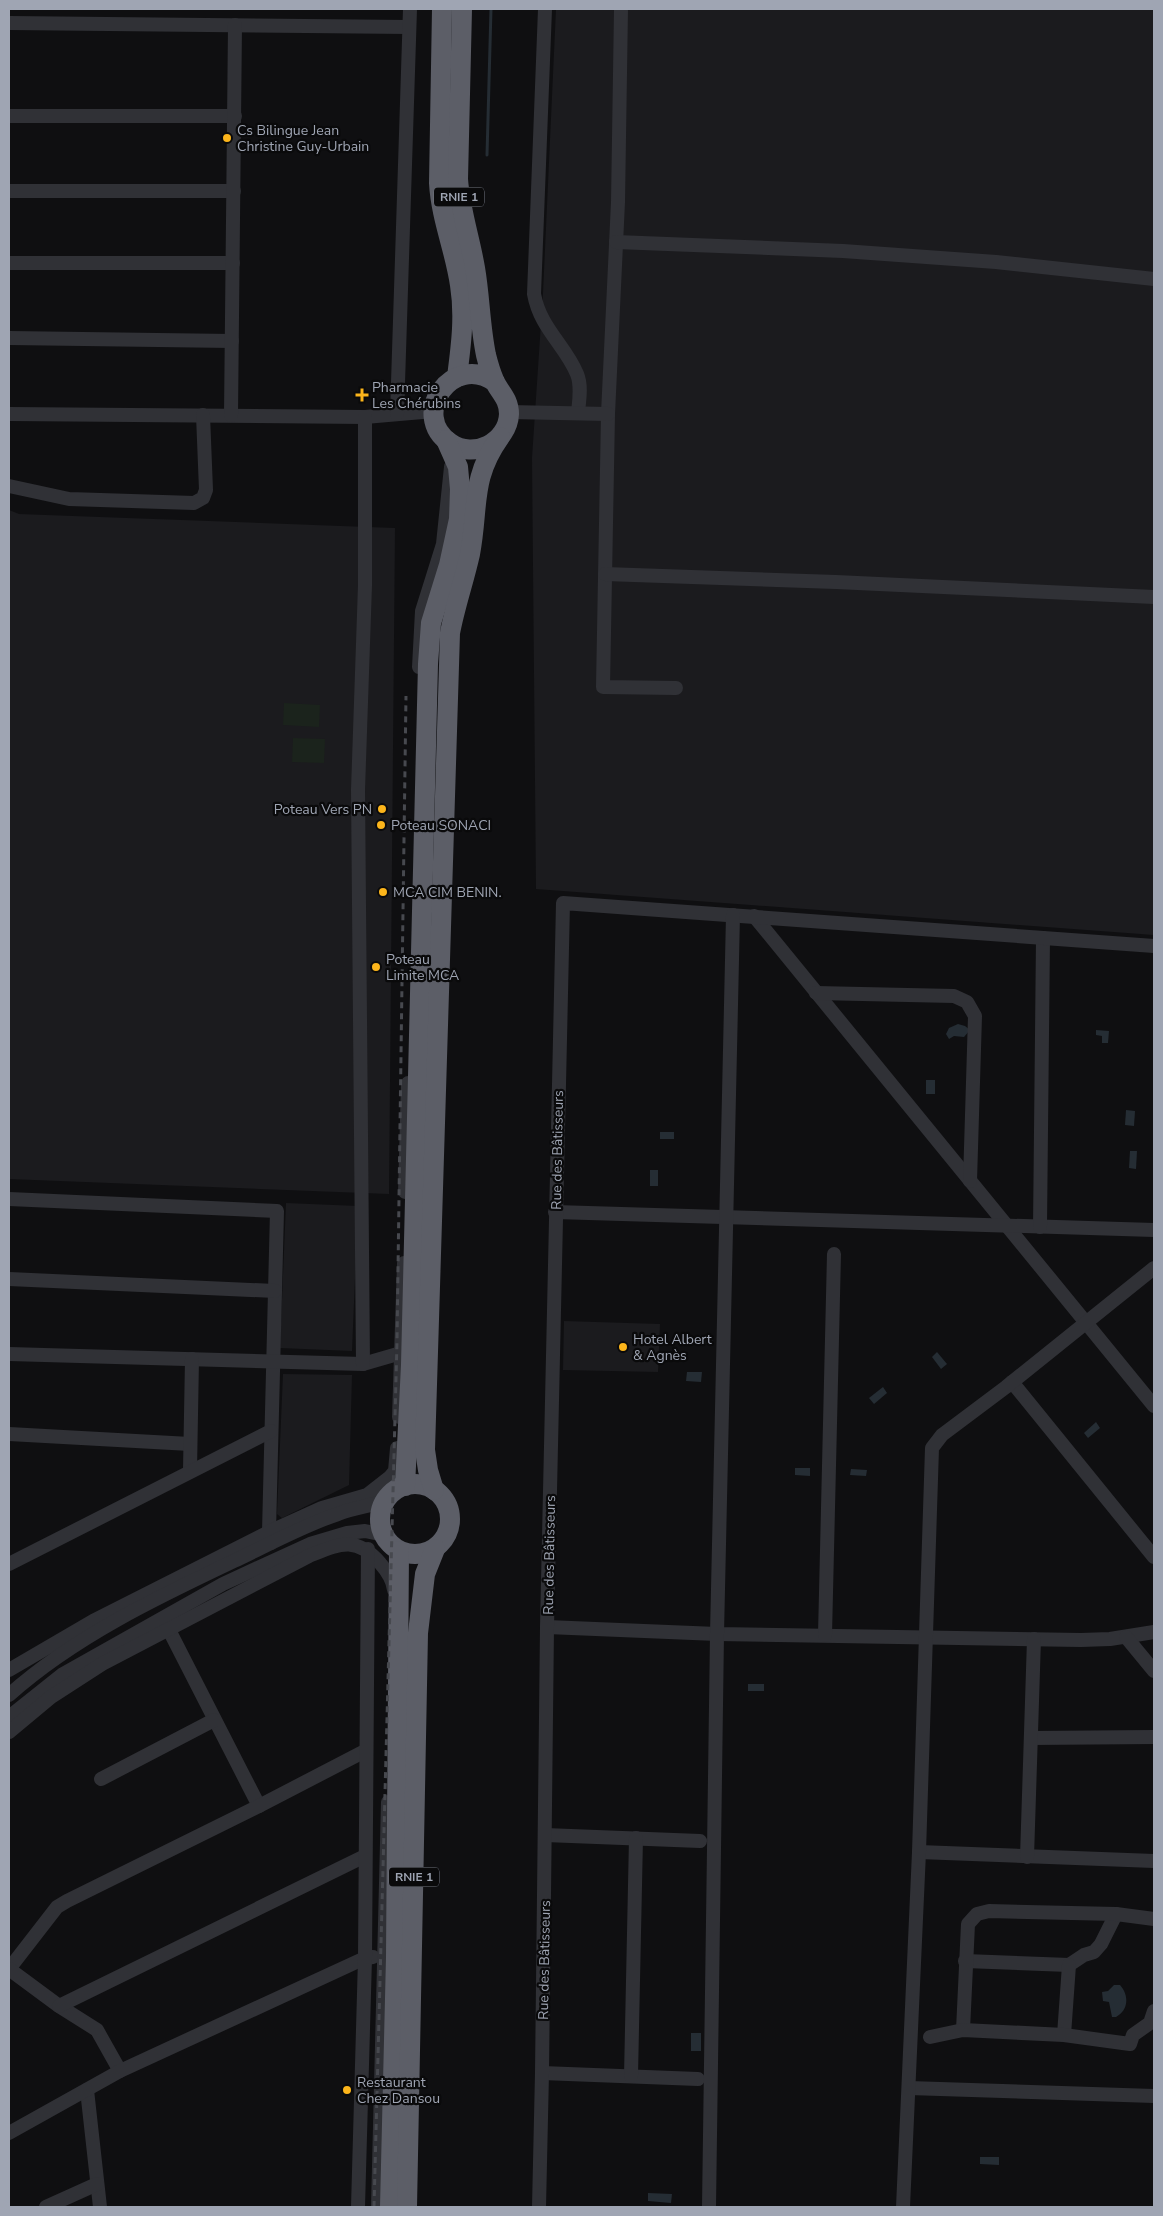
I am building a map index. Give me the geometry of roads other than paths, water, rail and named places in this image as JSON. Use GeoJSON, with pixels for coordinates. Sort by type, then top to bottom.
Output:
{"type":"FeatureCollection","features":[{"type":"Feature","properties":{"kind":"highway","name":"RNIE 1"},"geometry":{"type":"LineString","coordinates":[[442,9],[439,184],[440,208],[455,258],[463,311],[457,377]]}},
{"type":"Feature","properties":{"kind":"highway","name":"RNIE 1"},"geometry":{"type":"LineString","coordinates":[[407,2207],[418,1632],[425,1574],[435,1549],[445,1538],[450,1523],[445,1501],[434,1490],[425,1450],[450,633],[470,554],[481,470],[487,454],[500,437],[506,425],[509,412],[505,396],[495,382],[486,356],[478,287],[460,204],[458,179],[462,9]]}},
{"type":"Feature","properties":{"kind":"highway"},"geometry":{"type":"LineString","coordinates":[[405,1486],[411,1365],[428,664],[431,623],[449,565],[459,519],[460,489],[458,467],[450,447],[438,430],[434,411],[440,391],[457,377],[476,375],[495,382]]}},
{"type":"Feature","properties":{"kind":"highway"},"geometry":{"type":"LineString","coordinates":[[450,447],[474,450],[488,446],[500,437]]}},
{"type":"Feature","properties":{"kind":"highway"},"geometry":{"type":"LineString","coordinates":[[434,1490],[420,1484],[405,1486],[392,1492],[385,1501],[380,1520],[384,1535],[391,1546],[399,1550],[421,1554],[435,1549]]}},
{"type":"Feature","properties":{"kind":"highway","name":"RNIE 1"},"geometry":{"type":"LineString","coordinates":[[390,2207],[390,1956],[399,1550]]}},
{"type":"Feature","properties":{"kind":"street"},"geometry":{"type":"LineString","coordinates":[[11,9],[9,22],[409,27]]}},
{"type":"Feature","properties":{"kind":"street"},"geometry":{"type":"LineString","coordinates":[[397,414],[410,9]]}},
{"type":"Feature","properties":{"kind":"street"},"geometry":{"type":"LineString","coordinates":[[545,9],[534,294],[536,307],[549,332],[577,374],[580,388],[578,414]]}},
{"type":"Feature","properties":{"kind":"street"},"geometry":{"type":"LineString","coordinates":[[621,9],[616,242],[608,414],[603,687],[676,688]]}},
{"type":"Feature","properties":{"kind":"street"},"geometry":{"type":"LineString","coordinates":[[231,415],[236,25]]}},
{"type":"Feature","properties":{"kind":"street"},"geometry":{"type":"LineString","coordinates":[[9,116],[235,116]]}},
{"type":"Feature","properties":{"kind":"street"},"geometry":{"type":"LineString","coordinates":[[9,191],[234,191]]}},
{"type":"Feature","properties":{"kind":"street"},"geometry":{"type":"LineString","coordinates":[[616,242],[843,251],[996,262],[1154,279]]}},
{"type":"Feature","properties":{"kind":"street"},"geometry":{"type":"LineString","coordinates":[[9,263],[233,263]]}},
{"type":"Feature","properties":{"kind":"street"},"geometry":{"type":"LineString","coordinates":[[9,338],[232,342]]}},
{"type":"Feature","properties":{"kind":"street"},"geometry":{"type":"LineString","coordinates":[[9,414],[365,417],[434,411]]}},
{"type":"Feature","properties":{"kind":"street"},"geometry":{"type":"LineString","coordinates":[[509,412],[608,414]]}},
{"type":"Feature","properties":{"kind":"street"},"geometry":{"type":"LineString","coordinates":[[9,486],[69,498],[194,503],[203,498],[206,490],[203,415]]}},
{"type":"Feature","properties":{"kind":"street"},"geometry":{"type":"LineString","coordinates":[[362,1364],[358,790],[365,585],[365,417]]}},
{"type":"Feature","properties":{"kind":"street"},"geometry":{"type":"LineString","coordinates":[[9,1695],[27,1678],[102,1629],[322,1508],[367,1495],[390,1478],[396,1468],[401,1352],[419,644],[425,595],[443,544],[450,447]]}},
{"type":"Feature","properties":{"kind":"street"},"geometry":{"type":"LineString","coordinates":[[605,574],[836,582],[1154,597]]}},
{"type":"Feature","properties":{"kind":"street","name":"Rue des Bâtisseurs"},"geometry":{"type":"LineString","coordinates":[[539,2207],[546,1835],[547,1627],[563,903],[733,915]]}},
{"type":"Feature","properties":{"kind":"street"},"geometry":{"type":"LineString","coordinates":[[709,2207],[716,1634],[728,1218],[733,915],[1154,946]]}},
{"type":"Feature","properties":{"kind":"street"},"geometry":{"type":"LineString","coordinates":[[754,916],[1005,1226],[1154,1406]]}},
{"type":"Feature","properties":{"kind":"street"},"geometry":{"type":"LineString","coordinates":[[1040,1227],[1044,938]]}},
{"type":"Feature","properties":{"kind":"street"},"geometry":{"type":"LineString","coordinates":[[816,993],[954,996],[967,1002],[975,1016],[970,1181]]}},
{"type":"Feature","properties":{"kind":"street"},"geometry":{"type":"LineString","coordinates":[[9,1199],[277,1211],[270,1538]]}},
{"type":"Feature","properties":{"kind":"street"},"geometry":{"type":"LineString","coordinates":[[555,1212],[1154,1230]]}},
{"type":"Feature","properties":{"kind":"street"},"geometry":{"type":"LineString","coordinates":[[825,1635],[834,1254]]}},
{"type":"Feature","properties":{"kind":"street"},"geometry":{"type":"LineString","coordinates":[[903,2207],[910,2088],[932,1448],[942,1435],[1087,1323],[1154,1268]]}},
{"type":"Feature","properties":{"kind":"street"},"geometry":{"type":"LineString","coordinates":[[9,1279],[275,1291]]}},
{"type":"Feature","properties":{"kind":"street"},"geometry":{"type":"LineString","coordinates":[[9,1354],[362,1364],[401,1352]]}},
{"type":"Feature","properties":{"kind":"street"},"geometry":{"type":"LineString","coordinates":[[190,1470],[192,1359]]}},
{"type":"Feature","properties":{"kind":"street"},"geometry":{"type":"LineString","coordinates":[[1012,1382],[1154,1556]]}},
{"type":"Feature","properties":{"kind":"street"},"geometry":{"type":"LineString","coordinates":[[9,1564],[190,1470],[271,1431]]}},
{"type":"Feature","properties":{"kind":"street"},"geometry":{"type":"LineString","coordinates":[[9,1434],[190,1444]]}},
{"type":"Feature","properties":{"kind":"street"},"geometry":{"type":"LineString","coordinates":[[9,1670],[93,1621],[270,1538],[339,1513],[385,1501]]}},
{"type":"Feature","properties":{"kind":"street"},"geometry":{"type":"LineString","coordinates":[[9,1717],[63,1674],[223,1584],[310,1544],[347,1533],[365,1531],[384,1535]]}},
{"type":"Feature","properties":{"kind":"street"},"geometry":{"type":"LineString","coordinates":[[9,1732],[59,1692],[102,1664],[168,1628],[310,1556],[338,1544],[354,1544],[368,1549],[390,1576],[394,1585],[390,1956],[378,2207]]}},
{"type":"Feature","properties":{"kind":"street"},"geometry":{"type":"LineString","coordinates":[[358,2207],[365,1958],[365,1751],[368,1549]]}},
{"type":"Feature","properties":{"kind":"street"},"geometry":{"type":"LineString","coordinates":[[547,1627],[716,1634],[1034,1639],[1110,1639],[1154,1632]]}},
{"type":"Feature","properties":{"kind":"street"},"geometry":{"type":"LineString","coordinates":[[168,1628],[259,1806]]}},
{"type":"Feature","properties":{"kind":"street"},"geometry":{"type":"LineString","coordinates":[[1126,1637],[1154,1671]]}},
{"type":"Feature","properties":{"kind":"street"},"geometry":{"type":"LineString","coordinates":[[1027,1857],[1034,1639]]}},
{"type":"Feature","properties":{"kind":"street"},"geometry":{"type":"LineString","coordinates":[[101,1779],[214,1720]]}},
{"type":"Feature","properties":{"kind":"street"},"geometry":{"type":"LineString","coordinates":[[1031,1738],[1154,1737]]}},
{"type":"Feature","properties":{"kind":"street"},"geometry":{"type":"LineString","coordinates":[[120,2071],[98,2030],[59,2006],[9,1969],[57,1908],[67,1901],[365,1751]]}},
{"type":"Feature","properties":{"kind":"street"},"geometry":{"type":"LineString","coordinates":[[546,1835],[700,1841]]}},
{"type":"Feature","properties":{"kind":"street"},"geometry":{"type":"LineString","coordinates":[[631,2076],[636,1838]]}},
{"type":"Feature","properties":{"kind":"street"},"geometry":{"type":"LineString","coordinates":[[919,1852],[1154,1861]]}},
{"type":"Feature","properties":{"kind":"street"},"geometry":{"type":"LineString","coordinates":[[59,2006],[365,1856]]}},
{"type":"Feature","properties":{"kind":"street"},"geometry":{"type":"LineString","coordinates":[[963,2030],[968,1924],[977,1914],[989,1911],[1116,1914],[1154,1919]]}},
{"type":"Feature","properties":{"kind":"street"},"geometry":{"type":"LineString","coordinates":[[966,1961],[1068,1965],[1084,1955],[1094,1952],[1102,1944],[1116,1914]]}},
{"type":"Feature","properties":{"kind":"street"},"geometry":{"type":"LineString","coordinates":[[9,2133],[120,2071],[365,1958],[390,1956]]}},
{"type":"Feature","properties":{"kind":"street"},"geometry":{"type":"LineString","coordinates":[[1064,2035],[1068,1965]]}},
{"type":"Feature","properties":{"kind":"street"},"geometry":{"type":"LineString","coordinates":[[930,2037],[963,2030],[1064,2035],[1130,2044],[1132,2035],[1150,2023],[1154,2011]]}},
{"type":"Feature","properties":{"kind":"street"},"geometry":{"type":"LineString","coordinates":[[542,2073],[698,2079]]}},
{"type":"Feature","properties":{"kind":"street"},"geometry":{"type":"LineString","coordinates":[[910,2088],[1154,2096]]}},
{"type":"Feature","properties":{"kind":"street"},"geometry":{"type":"LineString","coordinates":[[87,2090],[100,2207]]}},
{"type":"Feature","properties":{"kind":"street"},"geometry":{"type":"LineString","coordinates":[[46,2207],[97,2184]]}},
{"type":"Feature","properties":{"kind":"waterway"},"geometry":{"type":"LineString","coordinates":[[487,155],[491,9]]}},
{"type":"Feature","properties":{"kind":"railway"},"geometry":{"type":"LineString","coordinates":[[374,2207],[397,1342],[406,696]]}},
{"type":"Feature","properties":{"kind":"place","name":"Cs Bilingue Jean Christine Guy-Urbain"},"geometry":{"type":"Point","coordinates":[227,138]}},
{"type":"Feature","properties":{"kind":"place","name":"Pharmacie Les Chérubins"},"geometry":{"type":"Point","coordinates":[362,395]}},
{"type":"Feature","properties":{"kind":"place","name":"Poteau Vers PN"},"geometry":{"type":"Point","coordinates":[382,809]}},
{"type":"Feature","properties":{"kind":"place","name":"Poteau SONACI"},"geometry":{"type":"Point","coordinates":[381,825]}},
{"type":"Feature","properties":{"kind":"place","name":"MCA CIM BENIN."},"geometry":{"type":"Point","coordinates":[383,892]}},
{"type":"Feature","properties":{"kind":"place","name":"Poteau Limite MCA"},"geometry":{"type":"Point","coordinates":[376,967]}},
{"type":"Feature","properties":{"kind":"place","name":"Hotel Albert & Agnès"},"geometry":{"type":"Point","coordinates":[623,1347]}},
{"type":"Feature","properties":{"kind":"place","name":"Restaurant Chez Dansou"},"geometry":{"type":"Point","coordinates":[347,2090]}}]}
